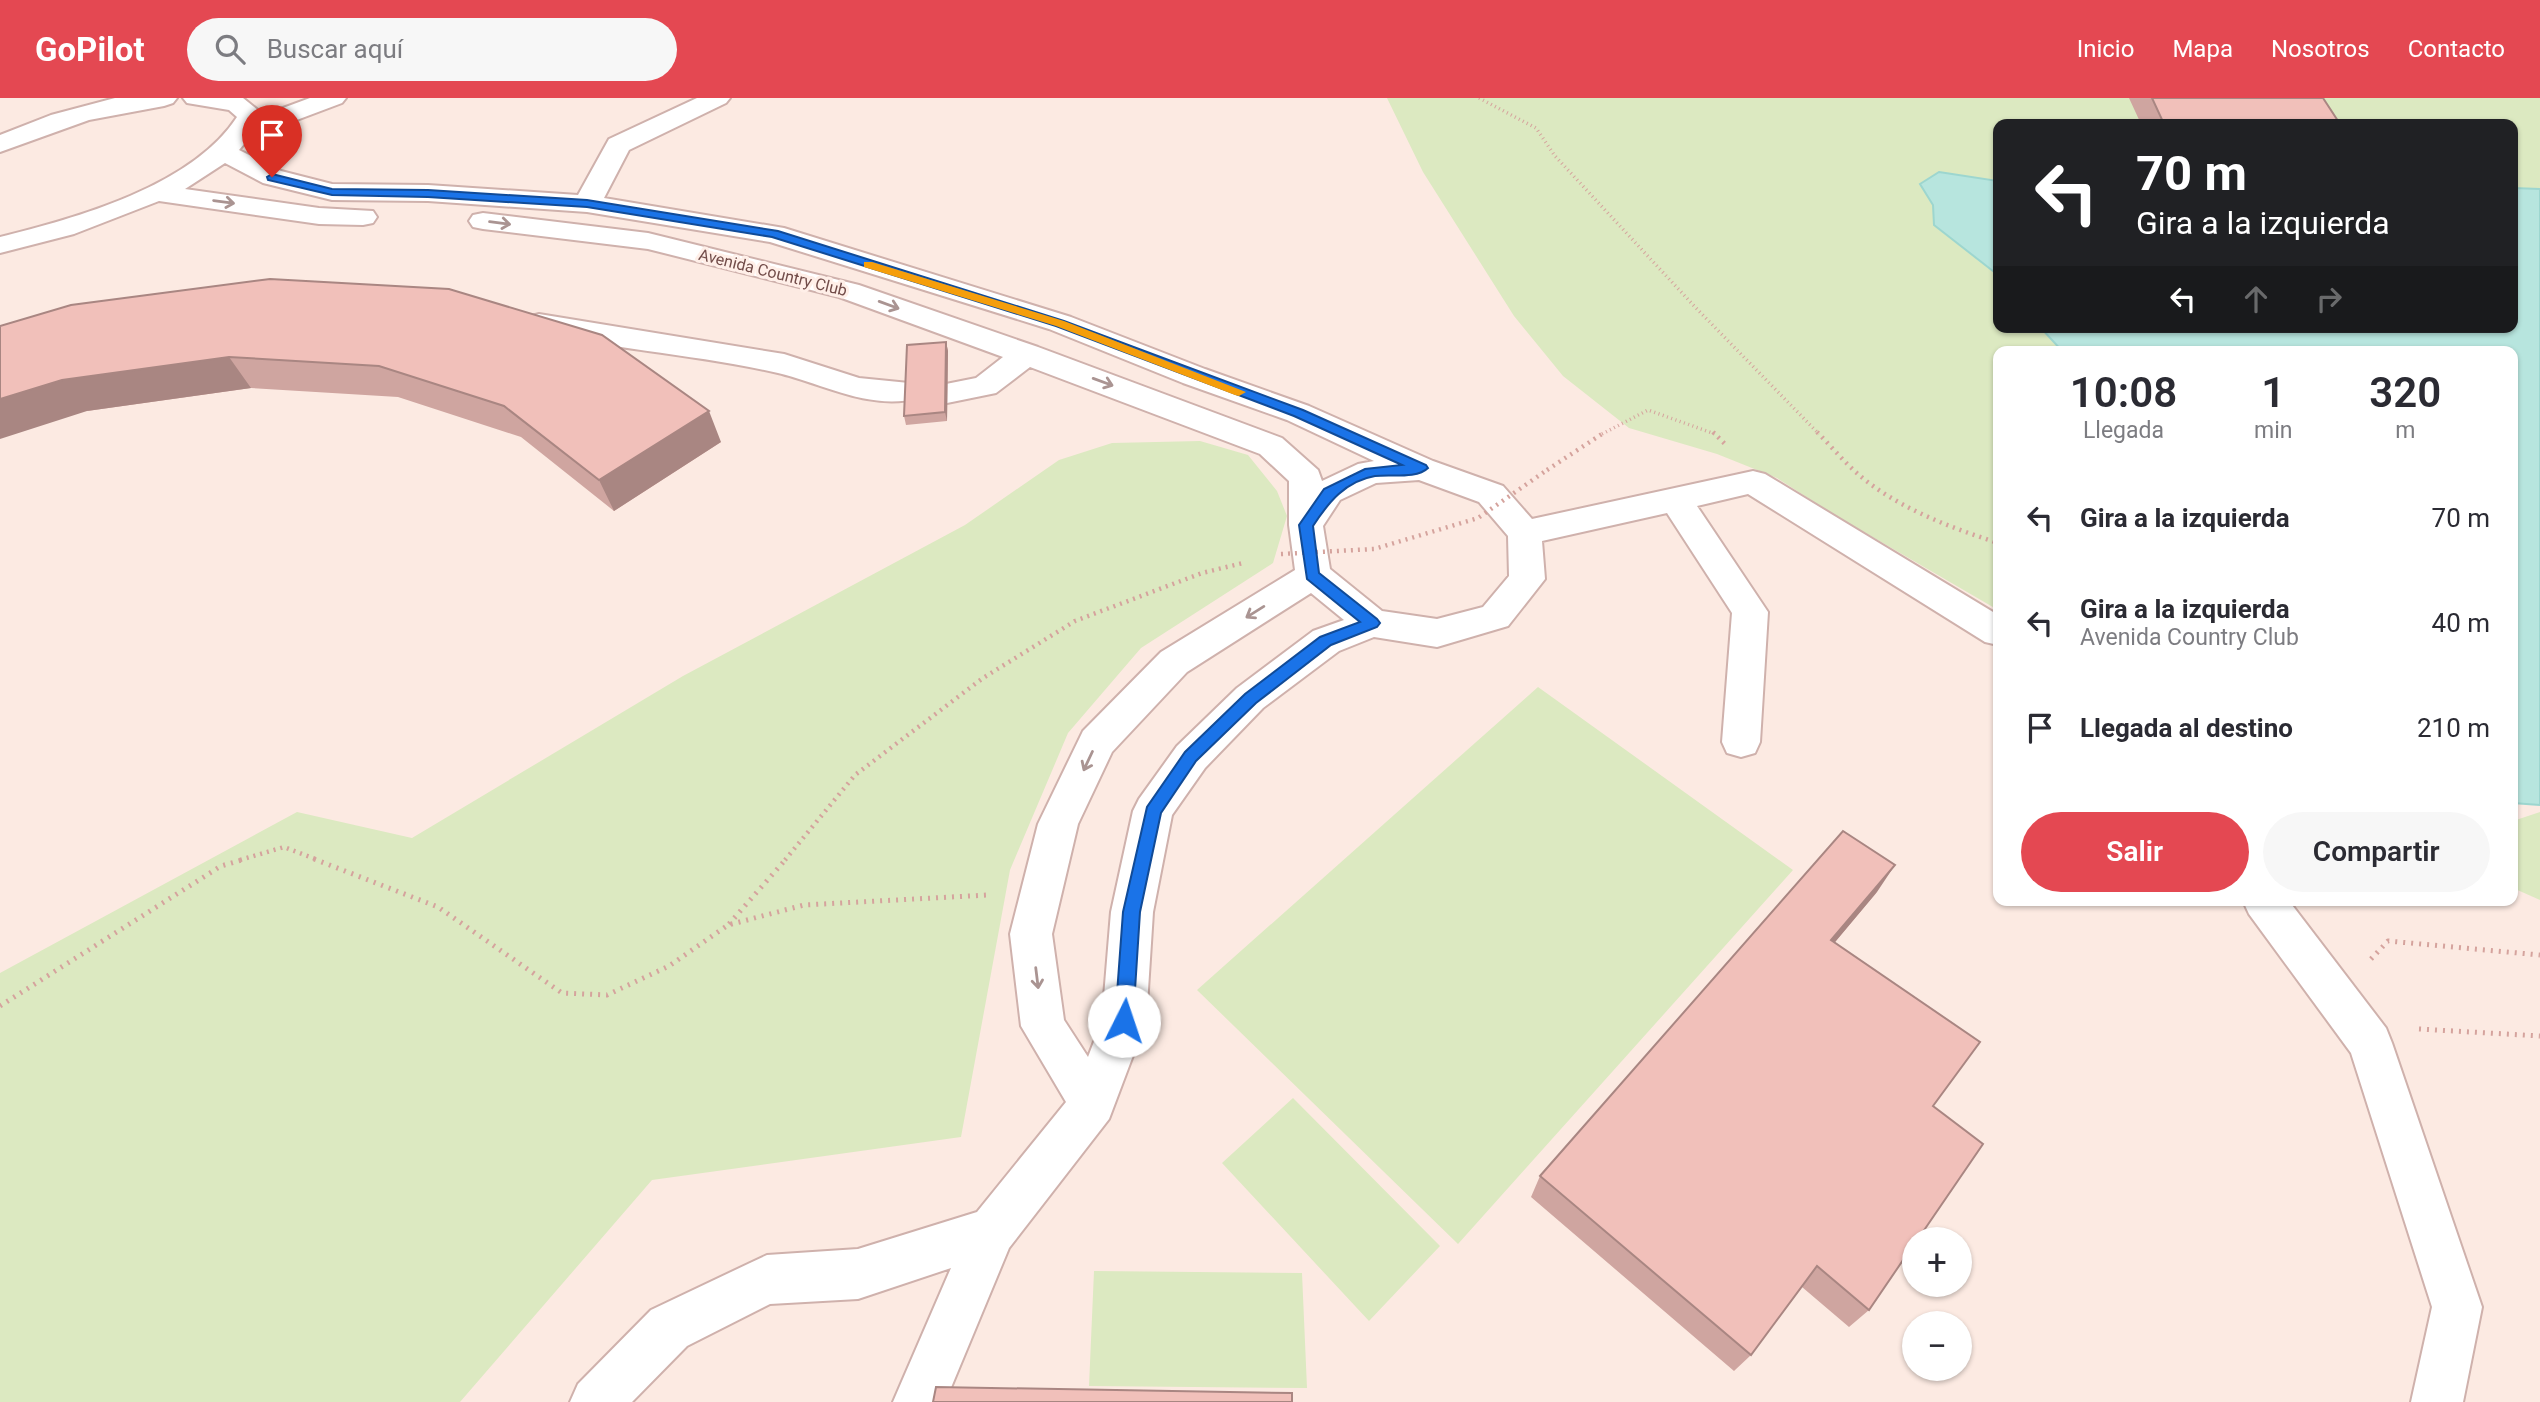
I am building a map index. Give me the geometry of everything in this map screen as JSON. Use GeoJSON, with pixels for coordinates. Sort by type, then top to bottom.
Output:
{"type":"FeatureCollection","features":[{"type":"Feature","properties":{"kind":"street"},"geometry":{"type":"LineString","coordinates":[[0,144],[72,116],[120,103],[164,98]]}},
{"type":"Feature","properties":{"kind":"street"},"geometry":{"type":"LineString","coordinates":[[196,98],[237,104],[251,115],[245,131]]}},
{"type":"Feature","properties":{"kind":"street"},"geometry":{"type":"LineString","coordinates":[[0,245],[58,231],[157,192],[222,151],[245,131],[333,98]]}},
{"type":"Feature","properties":{"kind":"street"},"geometry":{"type":"LineString","coordinates":[[587,204],[618,145],[716,98]]}},
{"type":"Feature","properties":{"kind":"street"},"geometry":{"type":"LineString","coordinates":[[0,125],[72,116]]}},
{"type":"Feature","properties":{"kind":"street","name":"Avenida Country Club"},"geometry":{"type":"LineString","coordinates":[[222,151],[272,177],[332,192],[428,193],[587,204],[774,234],[1060,324],[1298,413],[1421,468]]}},
{"type":"Feature","properties":{"kind":"street","name":"Avenida Country Club"},"geometry":{"type":"LineString","coordinates":[[157,192],[319,216],[475,220],[648,241],[849,291],[1027,354],[1271,446],[1306,478],[1306,525]]}},
{"type":"Feature","properties":{"kind":"street"},"geometry":{"type":"LineString","coordinates":[[518,319],[784,364],[856,388],[908,391]]}},
{"type":"Feature","properties":{"kind":"street"},"geometry":{"type":"LineString","coordinates":[[947,393],[985,386],[1027,354]]}},
{"type":"Feature","properties":{"kind":"street"},"geometry":{"type":"LineString","coordinates":[[1093,1104],[1042,1026],[1031,934],[1058,824],[1097,742],[1174,662],[1297,565],[1306,525],[1328,492],[1370,472],[1421,468],[1491,494],[1525,533],[1527,579],[1496,617],[1437,633],[1372,623],[1297,565]]}},
{"type":"Feature","properties":{"kind":"street"},"geometry":{"type":"LineString","coordinates":[[1525,533],[1753,482],[1815,523],[1993,629]]}},
{"type":"Feature","properties":{"kind":"street"},"geometry":{"type":"LineString","coordinates":[[1676,500],[1750,612],[1741,742]]}},
{"type":"Feature","properties":{"kind":"street"},"geometry":{"type":"LineString","coordinates":[[919,1402],[992,1231],[1093,1104],[1124,1021],[1132,912],[1153,811],[1191,757],[1250,698],[1325,641],[1372,623]]}},
{"type":"Feature","properties":{"kind":"street"},"geometry":{"type":"LineString","coordinates":[[2268,906],[2370,1043],[2457,1307],[2437,1402]]}},
{"type":"Feature","properties":{"kind":"street"},"geometry":{"type":"LineString","coordinates":[[596,1402],[669,1328],[767,1280],[858,1274],[992,1231]]}},
{"type":"Feature","properties":{"kind":"path"},"geometry":{"type":"LineString","coordinates":[[1479,98],[1536,128],[1555,156],[1696,308],[1859,475],[1905,506],[1955,529],[1993,540]]}},
{"type":"Feature","properties":{"kind":"path"},"geometry":{"type":"LineString","coordinates":[[1268,557],[1297,565],[1374,549],[1478,518],[1598,436],[1648,410],[1712,431],[1728,448]]}},
{"type":"Feature","properties":{"kind":"path"},"geometry":{"type":"LineString","coordinates":[[0,1006],[221,866],[284,847],[438,907],[562,993],[607,995],[668,966],[728,925],[802,842],[855,775],[983,678],[1075,621],[1202,573],[1255,561]]}},
{"type":"Feature","properties":{"kind":"path"},"geometry":{"type":"LineString","coordinates":[[728,925],[804,905],[990,895]]}},
{"type":"Feature","properties":{"kind":"path"},"geometry":{"type":"LineString","coordinates":[[2369,961],[2388,941],[2540,955]]}},
{"type":"Feature","properties":{"kind":"path"},"geometry":{"type":"LineString","coordinates":[[2370,1043],[2405,1028],[2540,1036]]}},
{"type":"Feature","properties":{"kind":"green space"},"geometry":{"type":"Polygon","coordinates":[[[1387,98],[2540,98],[2540,189],[2518,188],[2518,119],[1993,119],[1993,180],[1939,172],[1920,184],[1933,205],[1935,225],[1993,271],[1993,333],[2046,333],[2057,346],[1993,346],[1993,607],[1833,514],[1777,478],[1717,454],[1629,428],[1563,376],[1514,316],[1423,172],[1387,98]]]}},
{"type":"Feature","properties":{"kind":"green space"},"geometry":{"type":"Polygon","coordinates":[[[1200,441],[1248,455],[1277,491],[1287,516],[1273,563],[1141,648],[1068,733],[1010,870],[961,1137],[652,1180],[460,1402],[0,1402],[0,973],[297,812],[412,838],[683,676],[965,525],[1059,460],[1112,443],[1200,441]]]}},
{"type":"Feature","properties":{"kind":"green space"},"geometry":{"type":"Polygon","coordinates":[[[1538,687],[1793,870],[1458,1244],[1197,990],[1538,687]]]}},
{"type":"Feature","properties":{"kind":"green space"},"geometry":{"type":"Polygon","coordinates":[[[2540,812],[2540,900],[2518,890],[2518,819],[2540,812]]]}},
{"type":"Feature","properties":{"kind":"green space"},"geometry":{"type":"Polygon","coordinates":[[[1293,1098],[1440,1246],[1369,1321],[1222,1163],[1293,1098]]]}},
{"type":"Feature","properties":{"kind":"green space"},"geometry":{"type":"Polygon","coordinates":[[[1094,1271],[1302,1273],[1307,1388],[1089,1386],[1094,1271]]]}},
{"type":"Feature","properties":{"kind":"water"},"geometry":{"type":"Polygon","coordinates":[[[1939,172],[1993,180],[1993,271],[1934,225],[1933,205],[1920,184],[1939,172]]]}},
{"type":"Feature","properties":{"kind":"water"},"geometry":{"type":"Polygon","coordinates":[[[2518,188],[2540,189],[2540,805],[2518,803],[2518,346],[2057,346],[2046,333],[2518,333],[2518,188]]]}},
{"type":"Feature","properties":{"kind":"building"},"geometry":{"type":"Polygon","coordinates":[[[2152,98],[2323,98],[2337,119],[2162,119],[2152,98]]]}},
{"type":"Feature","properties":{"kind":"building"},"geometry":{"type":"Polygon","coordinates":[[[270,279],[449,289],[602,335],[709,411],[599,480],[504,406],[379,366],[229,357],[62,380],[0,399],[0,326],[71,305],[270,279]]]}},
{"type":"Feature","properties":{"kind":"building"},"geometry":{"type":"Polygon","coordinates":[[[946,342],[945,412],[904,416],[907,345],[946,342]]]}},
{"type":"Feature","properties":{"kind":"building"},"geometry":{"type":"Polygon","coordinates":[[[1843,831],[1895,865],[1831,940],[1980,1042],[1933,1106],[1983,1144],[1926,1227],[1902,1227],[1902,1262],[1869,1310],[1817,1266],[1751,1355],[1540,1176],[1843,831]]]}},
{"type":"Feature","properties":{"kind":"building"},"geometry":{"type":"Polygon","coordinates":[[[936,1387],[1292,1393],[1292,1402],[933,1402],[936,1387]]]}},
{"type":"Feature","properties":{"kind":"slow traffic"},"geometry":{"type":"LineString","coordinates":[[868,264],[1060,324],[1239,392]]}},
{"type":"Feature","properties":{"kind":"route"},"geometry":{"type":"LineString","coordinates":[[272,177],[332,192],[428,193],[587,204],[691,218],[774,234],[1060,324],[1298,413],[1421,468],[1370,472],[1328,492],[1306,525],[1312,575],[1372,623],[1325,641],[1250,698],[1191,757],[1153,811],[1132,912],[1124,1021]]}}]}
